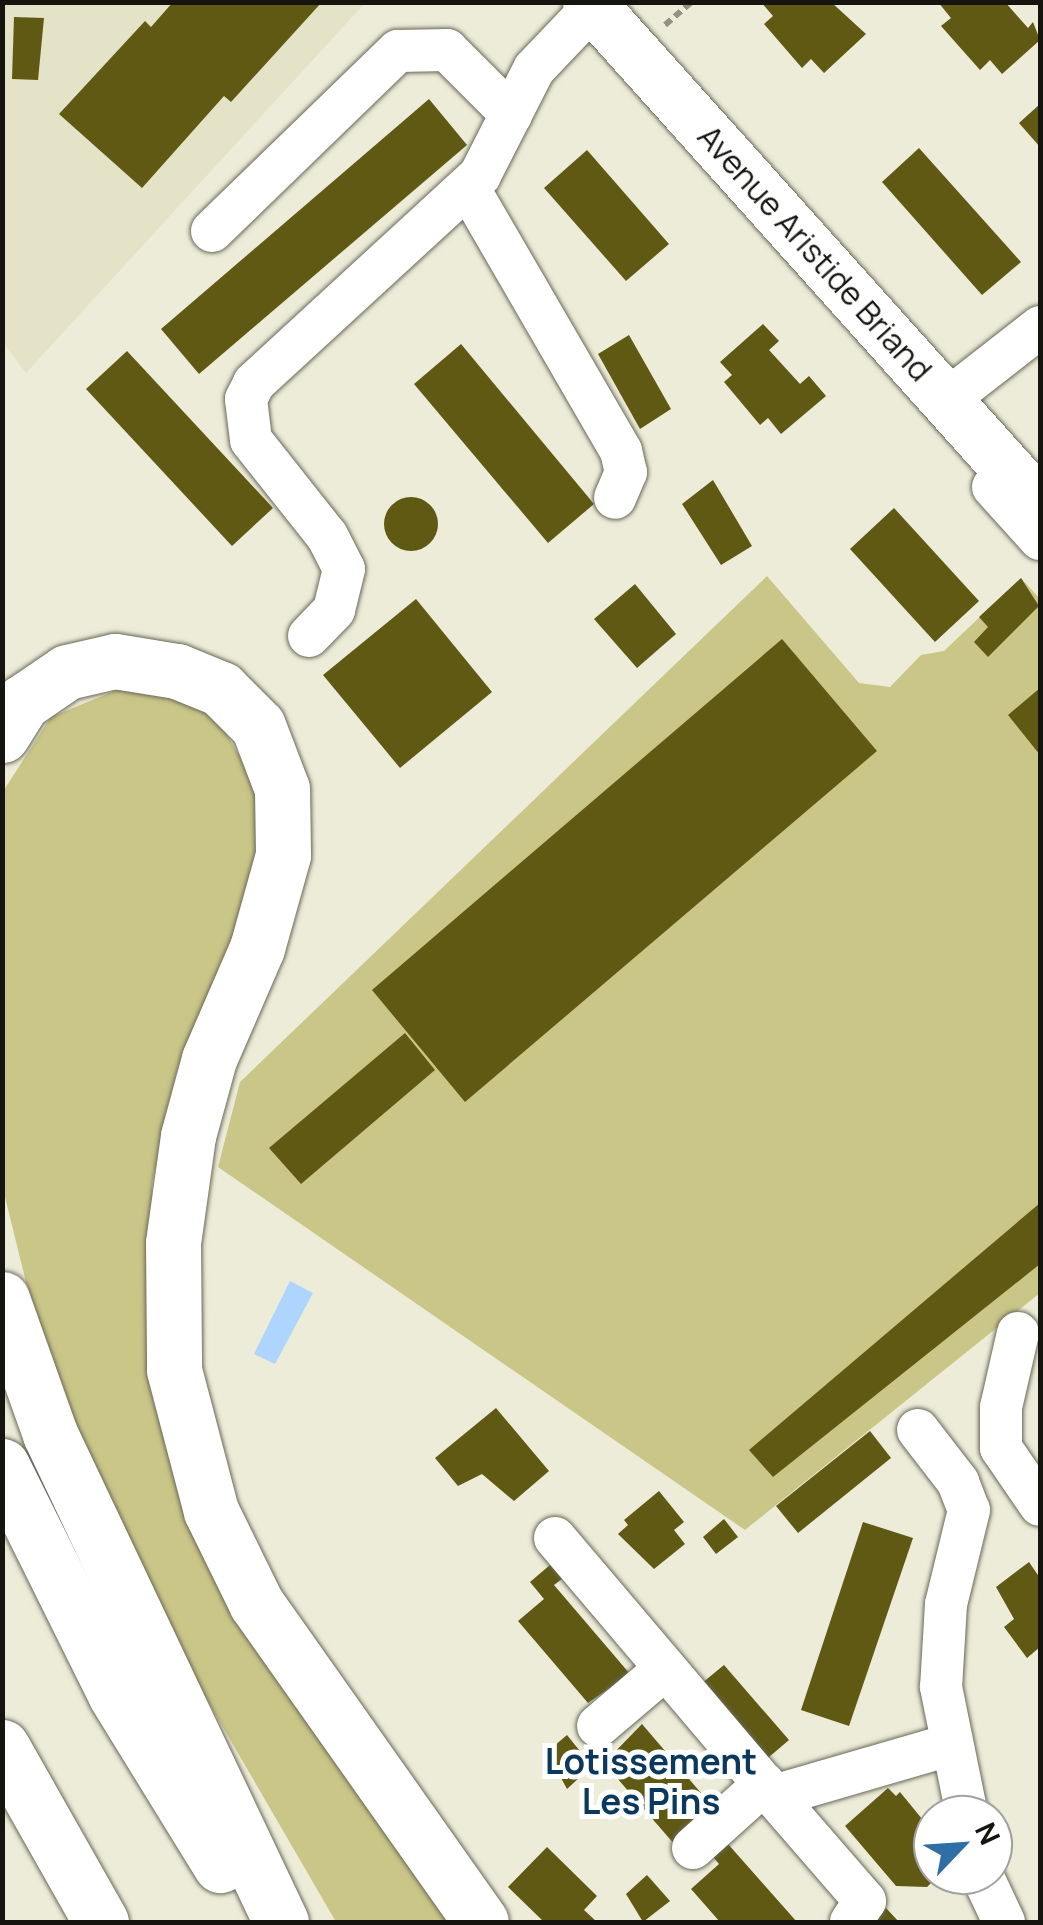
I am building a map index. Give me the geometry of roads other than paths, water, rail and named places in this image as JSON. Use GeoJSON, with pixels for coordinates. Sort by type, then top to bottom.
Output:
{"type":"FeatureCollection","features":[{"type":"Feature","properties":{"kind":"highway"},"geometry":{"type":"LineString","coordinates":[[2,735],[23,702],[68,672],[116,661],[177,671],[221,689],[258,726],[282,790],[283,856],[258,948],[209,1059],[188,1136],[173,1243],[174,1370],[211,1511],[256,1603],[481,1922]]}},
{"type":"Feature","properties":{"kind":"highway"},"geometry":{"type":"LineString","coordinates":[[2,1300],[50,1434],[281,1922]]}},
{"type":"Feature","properties":{"kind":"highway"},"geometry":{"type":"LineString","coordinates":[[2,1466],[115,1694],[256,1922]]}},
{"type":"Feature","properties":{"kind":"highway"},"geometry":{"type":"LineString","coordinates":[[2,1746],[101,1922]]}},
{"type":"Feature","properties":{"kind":"highway"},"geometry":{"type":"LineString","coordinates":[[2,1815],[84,1922]]}},
{"type":"Feature","properties":{"kind":"main road","name":"Avenue Aristide Briand"},"geometry":{"type":"LineString","coordinates":[[580,9],[948,399],[1040,505]]}},
{"type":"Feature","properties":{"kind":"street"},"geometry":{"type":"LineString","coordinates":[[309,636],[334,610],[344,569],[327,536],[250,440],[246,399],[254,383],[468,187],[534,69],[580,9],[1040,539]]}},
{"type":"Feature","properties":{"kind":"street"},"geometry":{"type":"LineString","coordinates":[[212,231],[398,50],[446,50],[511,114]]}},
{"type":"Feature","properties":{"kind":"street"},"geometry":{"type":"LineString","coordinates":[[468,187],[622,451],[626,472],[614,498]]}},
{"type":"Feature","properties":{"kind":"street"},"geometry":{"type":"LineString","coordinates":[[948,399],[1040,326]]}},
{"type":"Feature","properties":{"kind":"street"},"geometry":{"type":"LineString","coordinates":[[1018,1333],[1001,1407],[1001,1448],[1040,1506]]}},
{"type":"Feature","properties":{"kind":"street"},"geometry":{"type":"LineString","coordinates":[[918,1430],[958,1482],[969,1510],[946,1604],[941,1687],[961,1795]]}},
{"type":"Feature","properties":{"kind":"street"},"geometry":{"type":"LineString","coordinates":[[556,1538],[865,1901],[851,1922]]}},
{"type":"Feature","properties":{"kind":"street"},"geometry":{"type":"LineString","coordinates":[[598,1726],[665,1668]]}},
{"type":"Feature","properties":{"kind":"street"},"geometry":{"type":"LineString","coordinates":[[693,1848],[769,1790],[950,1746]]}},
{"type":"Feature","properties":{"kind":"street"},"geometry":{"type":"LineString","coordinates":[[991,1895],[1004,1922]]}},
{"type":"Feature","properties":{"kind":"water"},"geometry":{"type":"Polygon","coordinates":[[[290,1281],[313,1293],[275,1364],[254,1354],[290,1281]]]}},
{"type":"Feature","properties":{"kind":"district","name":"Lotissement Les Pins"},"geometry":{"type":"Point","coordinates":[651,1781]}}]}
